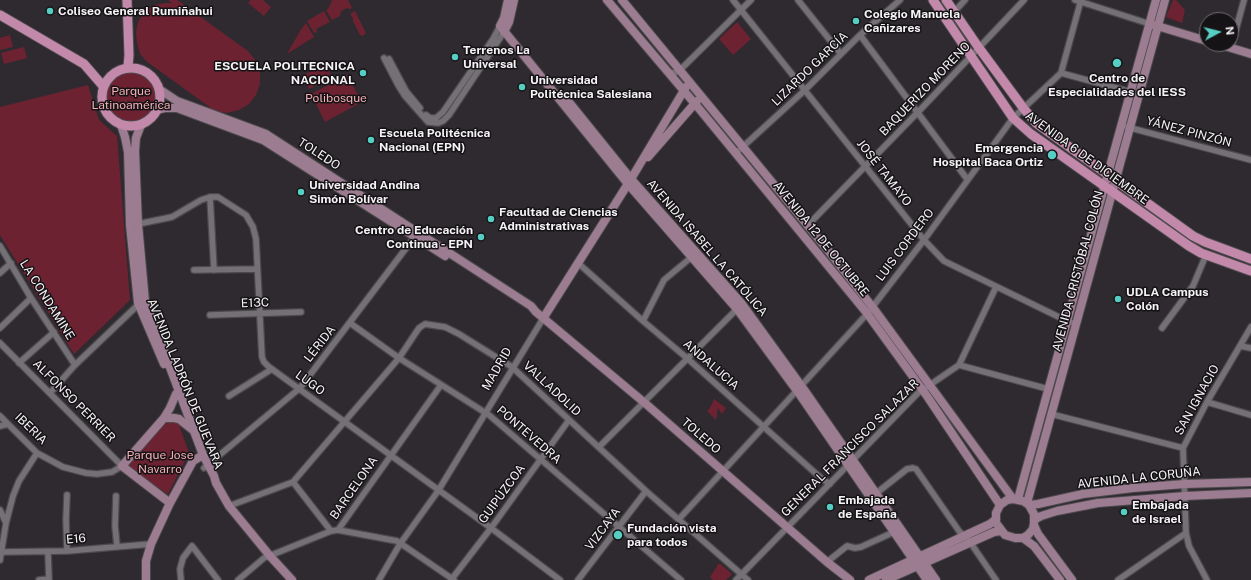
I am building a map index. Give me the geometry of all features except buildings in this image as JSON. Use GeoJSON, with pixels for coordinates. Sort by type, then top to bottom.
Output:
{"type":"FeatureCollection","features":[{"type":"Feature","properties":{"kind":"main road"},"geometry":{"type":"LineString","coordinates":[[128,0],[128,67]]}},
{"type":"Feature","properties":{"kind":"main road","name":"AVENIDA 6 DE DICIEMBRE"},"geometry":{"type":"LineString","coordinates":[[934,0],[1013,118],[1036,138],[1189,246],[1251,271]]}},
{"type":"Feature","properties":{"kind":"main road","name":"AVENIDA 6 DE DICIEMBRE"},"geometry":{"type":"LineString","coordinates":[[946,0],[978,48],[1036,123],[1193,236],[1251,259]]}},
{"type":"Feature","properties":{"kind":"main road"},"geometry":{"type":"LineString","coordinates":[[0,15],[84,64],[103,86]]}},
{"type":"Feature","properties":{"kind":"main road"},"geometry":{"type":"LineString","coordinates":[[0,21],[23,28]]}},
{"type":"Feature","properties":{"kind":"main road"},"geometry":{"type":"LineString","coordinates":[[128,67],[144,70],[151,75],[159,89],[159,103],[157,110],[148,121],[141,125],[130,127],[121,125],[112,120],[106,114],[102,105],[101,96],[103,86],[107,79],[120,69],[128,67]]}},
{"type":"Feature","properties":{"kind":"street"},"geometry":{"type":"LineString","coordinates":[[503,27],[508,0]]}},
{"type":"Feature","properties":{"kind":"street"},"geometry":{"type":"LineString","coordinates":[[387,60],[406,91],[419,107],[430,118],[437,120],[448,106],[465,78],[503,27],[514,0]]}},
{"type":"Feature","properties":{"kind":"street","name":"AVENIDA 12 DE OCTUBRE"},"geometry":{"type":"LineString","coordinates":[[607,0],[736,153],[867,314],[922,389],[1000,505]]}},
{"type":"Feature","properties":{"kind":"street","name":"AVENIDA 12 DE OCTUBRE"},"geometry":{"type":"LineString","coordinates":[[622,0],[808,226],[872,307],[1015,499]]}},
{"type":"Feature","properties":{"kind":"street","name":"JOSÉ TAMAYO"},"geometry":{"type":"LineString","coordinates":[[733,0],[924,240],[944,261],[1076,324]]}},
{"type":"Feature","properties":{"kind":"street"},"geometry":{"type":"LineString","coordinates":[[668,72],[675,73],[680,70],[751,0]]}},
{"type":"Feature","properties":{"kind":"street"},"geometry":{"type":"LineString","coordinates":[[798,0],[842,54]]}},
{"type":"Feature","properties":{"kind":"street","name":"LIZARDO GARCÍA"},"geometry":{"type":"LineString","coordinates":[[736,153],[842,54],[860,35],[900,0]]}},
{"type":"Feature","properties":{"kind":"street"},"geometry":{"type":"LineString","coordinates":[[954,12],[965,0]]}},
{"type":"Feature","properties":{"kind":"street","name":"BAQUERIZO MORENO"},"geometry":{"type":"LineString","coordinates":[[808,226],[918,113],[1024,0]]}},
{"type":"Feature","properties":{"kind":"street"},"geometry":{"type":"LineString","coordinates":[[1074,0],[1199,39]]}},
{"type":"Feature","properties":{"kind":"street","name":"AVENIDA CRISTÓBAL COLÓN"},"geometry":{"type":"LineString","coordinates":[[1111,177],[1131,128],[1154,25],[1156,0]]}},
{"type":"Feature","properties":{"kind":"street","name":"AVENIDA CRISTÓBAL COLÓN"},"geometry":{"type":"LineString","coordinates":[[1028,504],[1076,324],[1111,177],[1121,125],[1154,25],[1165,0]]}},
{"type":"Feature","properties":{"kind":"street"},"geometry":{"type":"LineString","coordinates":[[1239,18],[1244,0]]}},
{"type":"Feature","properties":{"kind":"street"},"geometry":{"type":"LineString","coordinates":[[1081,1],[1061,73],[1131,92]]}},
{"type":"Feature","properties":{"kind":"street","name":"AVENIDA ISABEL LA CATÓLICA"},"geometry":{"type":"LineString","coordinates":[[503,27],[630,181],[740,306],[874,495],[919,561],[927,580]]}},
{"type":"Feature","properties":{"kind":"street"},"geometry":{"type":"LineString","coordinates":[[860,35],[967,179]]}},
{"type":"Feature","properties":{"kind":"street"},"geometry":{"type":"LineString","coordinates":[[1239,50],[1251,54]]}},
{"type":"Feature","properties":{"kind":"street","name":"LUIS CORDERO"},"geometry":{"type":"LineString","coordinates":[[679,519],[867,314],[924,240],[967,179],[1013,118],[1061,73]]}},
{"type":"Feature","properties":{"kind":"street","name":"MADRID"},"geometry":{"type":"LineString","coordinates":[[379,580],[400,544],[438,490],[486,413],[512,367],[630,181],[683,90],[690,82]]}},
{"type":"Feature","properties":{"kind":"street","name":"TOLEDO"},"geometry":{"type":"LineString","coordinates":[[159,89],[177,100],[266,134],[530,310],[544,317],[850,580]]}},
{"type":"Feature","properties":{"kind":"street","name":"MADRID"},"geometry":{"type":"LineString","coordinates":[[636,170],[702,96]]}},
{"type":"Feature","properties":{"kind":"street","name":"TOLEDO"},"geometry":{"type":"LineString","coordinates":[[157,110],[177,108],[263,140],[416,234]]}},
{"type":"Feature","properties":{"kind":"street","name":"AVENIDA LADRÓN DE GUEVARA"},"geometry":{"type":"LineString","coordinates":[[121,125],[128,152],[130,225],[142,302],[188,426],[206,467],[214,476],[216,483],[230,506],[270,556],[292,580]]}},
{"type":"Feature","properties":{"kind":"street","name":"AVENIDA LADRÓN DE GUEVARA"},"geometry":{"type":"LineString","coordinates":[[141,125],[135,143],[142,302],[195,433],[201,456]]}},
{"type":"Feature","properties":{"kind":"street","name":"YÁNEZ PINZÓN"},"geometry":{"type":"LineString","coordinates":[[1121,125],[1251,160]]}},
{"type":"Feature","properties":{"kind":"street","name":"AVENIDA CRISTÓBAL COLÓN"},"geometry":{"type":"LineString","coordinates":[[1015,499],[1067,321],[1108,189]]}},
{"type":"Feature","properties":{"kind":"street"},"geometry":{"type":"LineString","coordinates":[[138,224],[172,217],[201,200],[210,197],[214,270]]}},
{"type":"Feature","properties":{"kind":"street","name":"LUGO"},"geometry":{"type":"LineString","coordinates":[[210,197],[218,197],[246,215],[253,227],[256,239],[259,314],[262,356],[264,362],[390,456],[492,528],[560,580]]}},
{"type":"Feature","properties":{"kind":"street","name":"LÉRIDA"},"geometry":{"type":"LineString","coordinates":[[206,467],[300,388],[416,234]]}},
{"type":"Feature","properties":{"kind":"street","name":"LA CONDAMINE"},"geometry":{"type":"LineString","coordinates":[[0,246],[31,298],[75,365]]}},
{"type":"Feature","properties":{"kind":"street"},"geometry":{"type":"LineString","coordinates":[[1162,328],[1193,286],[1206,254]]}},
{"type":"Feature","properties":{"kind":"street"},"geometry":{"type":"LineString","coordinates":[[643,321],[664,280],[695,255]]}},
{"type":"Feature","properties":{"kind":"street"},"geometry":{"type":"LineString","coordinates":[[0,274],[11,263]]}},
{"type":"Feature","properties":{"kind":"street","name":"ANDALUCIA"},"geometry":{"type":"LineString","coordinates":[[578,263],[764,426],[822,479],[830,484]]}},
{"type":"Feature","properties":{"kind":"street"},"geometry":{"type":"LineString","coordinates":[[194,270],[257,269]]}},
{"type":"Feature","properties":{"kind":"street","name":"GENERAL FRANCISCO SALAZAR"},"geometry":{"type":"LineString","coordinates":[[736,580],[922,389],[959,364],[996,287]]}},
{"type":"Feature","properties":{"kind":"street"},"geometry":{"type":"LineString","coordinates":[[0,328],[31,298]]}},
{"type":"Feature","properties":{"kind":"street"},"geometry":{"type":"LineString","coordinates":[[50,393],[75,365],[142,302]]}},
{"type":"Feature","properties":{"kind":"street"},"geometry":{"type":"LineString","coordinates":[[599,447],[740,306]]}},
{"type":"Feature","properties":{"kind":"street","name":"E13C"},"geometry":{"type":"LineString","coordinates":[[210,315],[301,312]]}},
{"type":"Feature","properties":{"kind":"street","name":"PONTEVEDRA"},"geometry":{"type":"LineString","coordinates":[[350,323],[441,386],[486,413],[681,580]]}},
{"type":"Feature","properties":{"kind":"street","name":"VALLADOLID"},"geometry":{"type":"LineString","coordinates":[[230,506],[293,482],[399,358],[419,328],[425,324],[444,327],[459,334],[512,367],[646,491],[748,580]]}},
{"type":"Feature","properties":{"kind":"street","name":"SAN IGNACIO"},"geometry":{"type":"LineString","coordinates":[[1207,580],[1189,546],[1186,533],[1183,448],[1207,402],[1251,327]]}},
{"type":"Feature","properties":{"kind":"street"},"geometry":{"type":"LineString","coordinates":[[19,363],[54,332]]}},
{"type":"Feature","properties":{"kind":"street","name":"ALFONSO PERRIER"},"geometry":{"type":"LineString","coordinates":[[0,343],[122,466],[170,503]]}},
{"type":"Feature","properties":{"kind":"street"},"geometry":{"type":"LineString","coordinates":[[1240,346],[1251,348]]}},
{"type":"Feature","properties":{"kind":"street"},"geometry":{"type":"LineString","coordinates":[[959,364],[1048,389]]}},
{"type":"Feature","properties":{"kind":"street"},"geometry":{"type":"LineString","coordinates":[[229,396],[272,369]]}},
{"type":"Feature","properties":{"kind":"street","name":"BARCELONA"},"geometry":{"type":"LineString","coordinates":[[238,580],[264,558],[331,531],[338,530],[441,386]]}},
{"type":"Feature","properties":{"kind":"street","name":"IBERIA"},"geometry":{"type":"LineString","coordinates":[[0,416],[37,453],[63,467],[91,474],[109,473],[115,472],[122,466],[164,418],[176,394]]}},
{"type":"Feature","properties":{"kind":"street"},"geometry":{"type":"LineString","coordinates":[[1207,402],[1251,415]]}},
{"type":"Feature","properties":{"kind":"street"},"geometry":{"type":"LineString","coordinates":[[1051,414],[1183,448]]}},
{"type":"Feature","properties":{"kind":"street"},"geometry":{"type":"LineString","coordinates":[[164,418],[176,418],[195,433]]}},
{"type":"Feature","properties":{"kind":"street","name":"GUIPÚZCOA"},"geometry":{"type":"LineString","coordinates":[[452,580],[492,528],[569,420]]}},
{"type":"Feature","properties":{"kind":"street"},"geometry":{"type":"LineString","coordinates":[[0,426],[8,424]]}},
{"type":"Feature","properties":{"kind":"street"},"geometry":{"type":"LineString","coordinates":[[0,560],[11,502],[17,486],[37,453]]}},
{"type":"Feature","properties":{"kind":"street"},"geometry":{"type":"LineString","coordinates":[[146,580],[146,561],[151,544],[170,503],[193,461],[201,456]]}},
{"type":"Feature","properties":{"kind":"street"},"geometry":{"type":"LineString","coordinates":[[874,495],[907,469],[916,470],[964,536],[970,542],[996,580]]}},
{"type":"Feature","properties":{"kind":"street"},"geometry":{"type":"LineString","coordinates":[[293,482],[331,531]]}},
{"type":"Feature","properties":{"kind":"street","name":"AVENIDA LA CORUÑA"},"geometry":{"type":"LineString","coordinates":[[1028,504],[1038,504],[1083,494],[1133,488],[1185,484],[1251,482]]}},
{"type":"Feature","properties":{"kind":"street"},"geometry":{"type":"LineString","coordinates":[[1133,488],[1134,500]]}},
{"type":"Feature","properties":{"kind":"street","name":"VIZCAYA"},"geometry":{"type":"LineString","coordinates":[[578,580],[646,491]]}},
{"type":"Feature","properties":{"kind":"street","name":"AVENIDA LA CORUÑA"},"geometry":{"type":"LineString","coordinates":[[1034,522],[1041,516],[1075,507],[1098,503],[1185,496],[1251,493]]}},
{"type":"Feature","properties":{"kind":"street"},"geometry":{"type":"LineString","coordinates":[[67,495],[66,520],[68,551]]}},
{"type":"Feature","properties":{"kind":"street","name":"AVENIDA ISABEL LA CATÓLICA"},"geometry":{"type":"LineString","coordinates":[[874,495],[894,532],[936,580]]}},
{"type":"Feature","properties":{"kind":"street"},"geometry":{"type":"LineString","coordinates":[[116,496],[117,546]]}},
{"type":"Feature","properties":{"kind":"street"},"geometry":{"type":"LineString","coordinates":[[1023,538],[1031,532],[1034,522],[1034,514],[1028,504],[1015,499],[1007,500],[1000,505],[996,513],[996,523],[1001,531],[1009,537],[1023,538],[1034,546],[1060,580]]}},
{"type":"Feature","properties":{"kind":"street"},"geometry":{"type":"LineString","coordinates":[[0,510],[6,523]]}},
{"type":"Feature","properties":{"kind":"street"},"geometry":{"type":"LineString","coordinates":[[886,580],[964,536],[990,524],[996,519]]}},
{"type":"Feature","properties":{"kind":"street"},"geometry":{"type":"LineString","coordinates":[[1034,522],[1038,534],[1072,580]]}},
{"type":"Feature","properties":{"kind":"street"},"geometry":{"type":"LineString","coordinates":[[338,530],[397,541],[452,580]]}},
{"type":"Feature","properties":{"kind":"street"},"geometry":{"type":"LineString","coordinates":[[869,580],[994,532],[1001,531]]}},
{"type":"Feature","properties":{"kind":"street"},"geometry":{"type":"LineString","coordinates":[[828,562],[847,546],[855,548],[861,547],[894,532]]}},
{"type":"Feature","properties":{"kind":"street"},"geometry":{"type":"LineString","coordinates":[[1118,580],[1186,533]]}},
{"type":"Feature","properties":{"kind":"street","name":"E16"},"geometry":{"type":"LineString","coordinates":[[2,552],[68,551],[151,544]]}},
{"type":"Feature","properties":{"kind":"street"},"geometry":{"type":"LineString","coordinates":[[181,580],[180,569],[183,558],[192,546],[218,580]]}},
{"type":"Feature","properties":{"kind":"street"},"geometry":{"type":"LineString","coordinates":[[39,580],[49,579],[48,552]]}},
{"type":"Feature","properties":{"kind":"green space"},"geometry":{"type":"Polygon","coordinates":[[[168,0],[177,0],[248,51],[256,61],[260,72],[260,84],[256,95],[249,104],[239,110],[227,113],[215,111],[146,61],[140,54],[136,32],[138,22],[144,12],[154,5],[172,3],[168,0]]]}},
{"type":"Feature","properties":{"kind":"green space"},"geometry":{"type":"Polygon","coordinates":[[[251,0],[263,0],[271,7],[264,16],[248,3],[251,0]]]}},
{"type":"Feature","properties":{"kind":"green space"},"geometry":{"type":"Polygon","coordinates":[[[332,0],[348,0],[352,8],[347,8],[341,11],[340,16],[332,20],[326,10],[328,9],[332,0]]]}},
{"type":"Feature","properties":{"kind":"green space"},"geometry":{"type":"Polygon","coordinates":[[[1173,0],[1176,0],[1185,10],[1182,23],[1166,17],[1173,0]]]}},
{"type":"Feature","properties":{"kind":"green space"},"geometry":{"type":"Polygon","coordinates":[[[324,11],[330,22],[316,29],[317,32],[314,33],[307,21],[324,11]]]}},
{"type":"Feature","properties":{"kind":"green space"},"geometry":{"type":"Polygon","coordinates":[[[355,11],[366,33],[363,36],[360,35],[351,16],[351,13],[355,11]]]}},
{"type":"Feature","properties":{"kind":"green space"},"geometry":{"type":"Polygon","coordinates":[[[737,22],[751,39],[733,55],[719,39],[737,22]]]}},
{"type":"Feature","properties":{"kind":"green space"},"geometry":{"type":"Polygon","coordinates":[[[306,23],[314,37],[287,54],[300,31],[306,23]]]}},
{"type":"Feature","properties":{"kind":"green space"},"geometry":{"type":"Polygon","coordinates":[[[10,35],[13,47],[0,50],[0,38],[10,35]]]}},
{"type":"Feature","properties":{"kind":"green space"},"geometry":{"type":"Polygon","coordinates":[[[24,47],[27,58],[4,64],[1,53],[24,47]]]}},
{"type":"Feature","properties":{"kind":"green space"},"geometry":{"type":"Polygon","coordinates":[[[325,64],[332,77],[309,89],[302,76],[325,64]]]}},
{"type":"Feature","properties":{"kind":"green space","name":"Parque Latinoamérica"},"geometry":{"type":"Polygon","coordinates":[[[126,71],[136,71],[150,78],[157,92],[157,102],[150,116],[136,123],[126,123],[116,119],[109,112],[105,102],[105,92],[109,82],[116,75],[126,71]]]}},
{"type":"Feature","properties":{"kind":"green space","name":"Polibosque"},"geometry":{"type":"Polygon","coordinates":[[[347,75],[362,102],[325,122],[311,94],[347,75]]]}},
{"type":"Feature","properties":{"kind":"green space"},"geometry":{"type":"Polygon","coordinates":[[[88,85],[99,120],[117,136],[130,300],[74,354],[0,235],[0,107],[88,85]]]}},
{"type":"Feature","properties":{"kind":"green space"},"geometry":{"type":"Polygon","coordinates":[[[714,399],[726,408],[722,414],[718,408],[716,420],[707,411],[714,399]]]}},
{"type":"Feature","properties":{"kind":"green space","name":"Parque Jose Navarro"},"geometry":{"type":"Polygon","coordinates":[[[165,421],[178,422],[189,453],[168,494],[127,468],[161,424],[165,421]]]}},
{"type":"Feature","properties":{"kind":"green space"},"geometry":{"type":"Polygon","coordinates":[[[719,563],[732,574],[726,580],[713,580],[710,577],[719,563]]]}},
{"type":"Feature","properties":{"kind":"place","name":"Coliseo General Rumiñahui"},"geometry":{"type":"Point","coordinates":[50,11]}},
{"type":"Feature","properties":{"kind":"place","name":"Colegio Manuela Cañizares"},"geometry":{"type":"Point","coordinates":[856,21]}},
{"type":"Feature","properties":{"kind":"place","name":"Terrenos La Universal"},"geometry":{"type":"Point","coordinates":[455,57]}},
{"type":"Feature","properties":{"kind":"place","name":"Centro de Especialidades del IESS"},"geometry":{"type":"Point","coordinates":[1117,63]}},
{"type":"Feature","properties":{"kind":"place","name":"ESCUELA POLITECNICA NACIONAL"},"geometry":{"type":"Point","coordinates":[363,73]}},
{"type":"Feature","properties":{"kind":"place","name":"Universidad Politécnica Salesiana"},"geometry":{"type":"Point","coordinates":[522,87]}},
{"type":"Feature","properties":{"kind":"place","name":"Escuela Politécnica Nacional (EPN)"},"geometry":{"type":"Point","coordinates":[371,140]}},
{"type":"Feature","properties":{"kind":"place","name":"Emergencia Hospital Baca Ortiz"},"geometry":{"type":"Point","coordinates":[1052,155]}},
{"type":"Feature","properties":{"kind":"place","name":"Universidad Andina Simón Bolívar"},"geometry":{"type":"Point","coordinates":[301,192]}},
{"type":"Feature","properties":{"kind":"place","name":"Facultad de Ciencias Administrativas"},"geometry":{"type":"Point","coordinates":[491,219]}},
{"type":"Feature","properties":{"kind":"place","name":"Centro de Educación Continua - EPN"},"geometry":{"type":"Point","coordinates":[481,237]}},
{"type":"Feature","properties":{"kind":"place","name":"UDLA Campus Colón"},"geometry":{"type":"Point","coordinates":[1118,299]}},
{"type":"Feature","properties":{"kind":"place","name":"Embajada de España"},"geometry":{"type":"Point","coordinates":[830,507]}},
{"type":"Feature","properties":{"kind":"place","name":"Embajada de Israel"},"geometry":{"type":"Point","coordinates":[1124,512]}},
{"type":"Feature","properties":{"kind":"place","name":"Fundación vista para todos"},"geometry":{"type":"Point","coordinates":[618,535]}}]}
